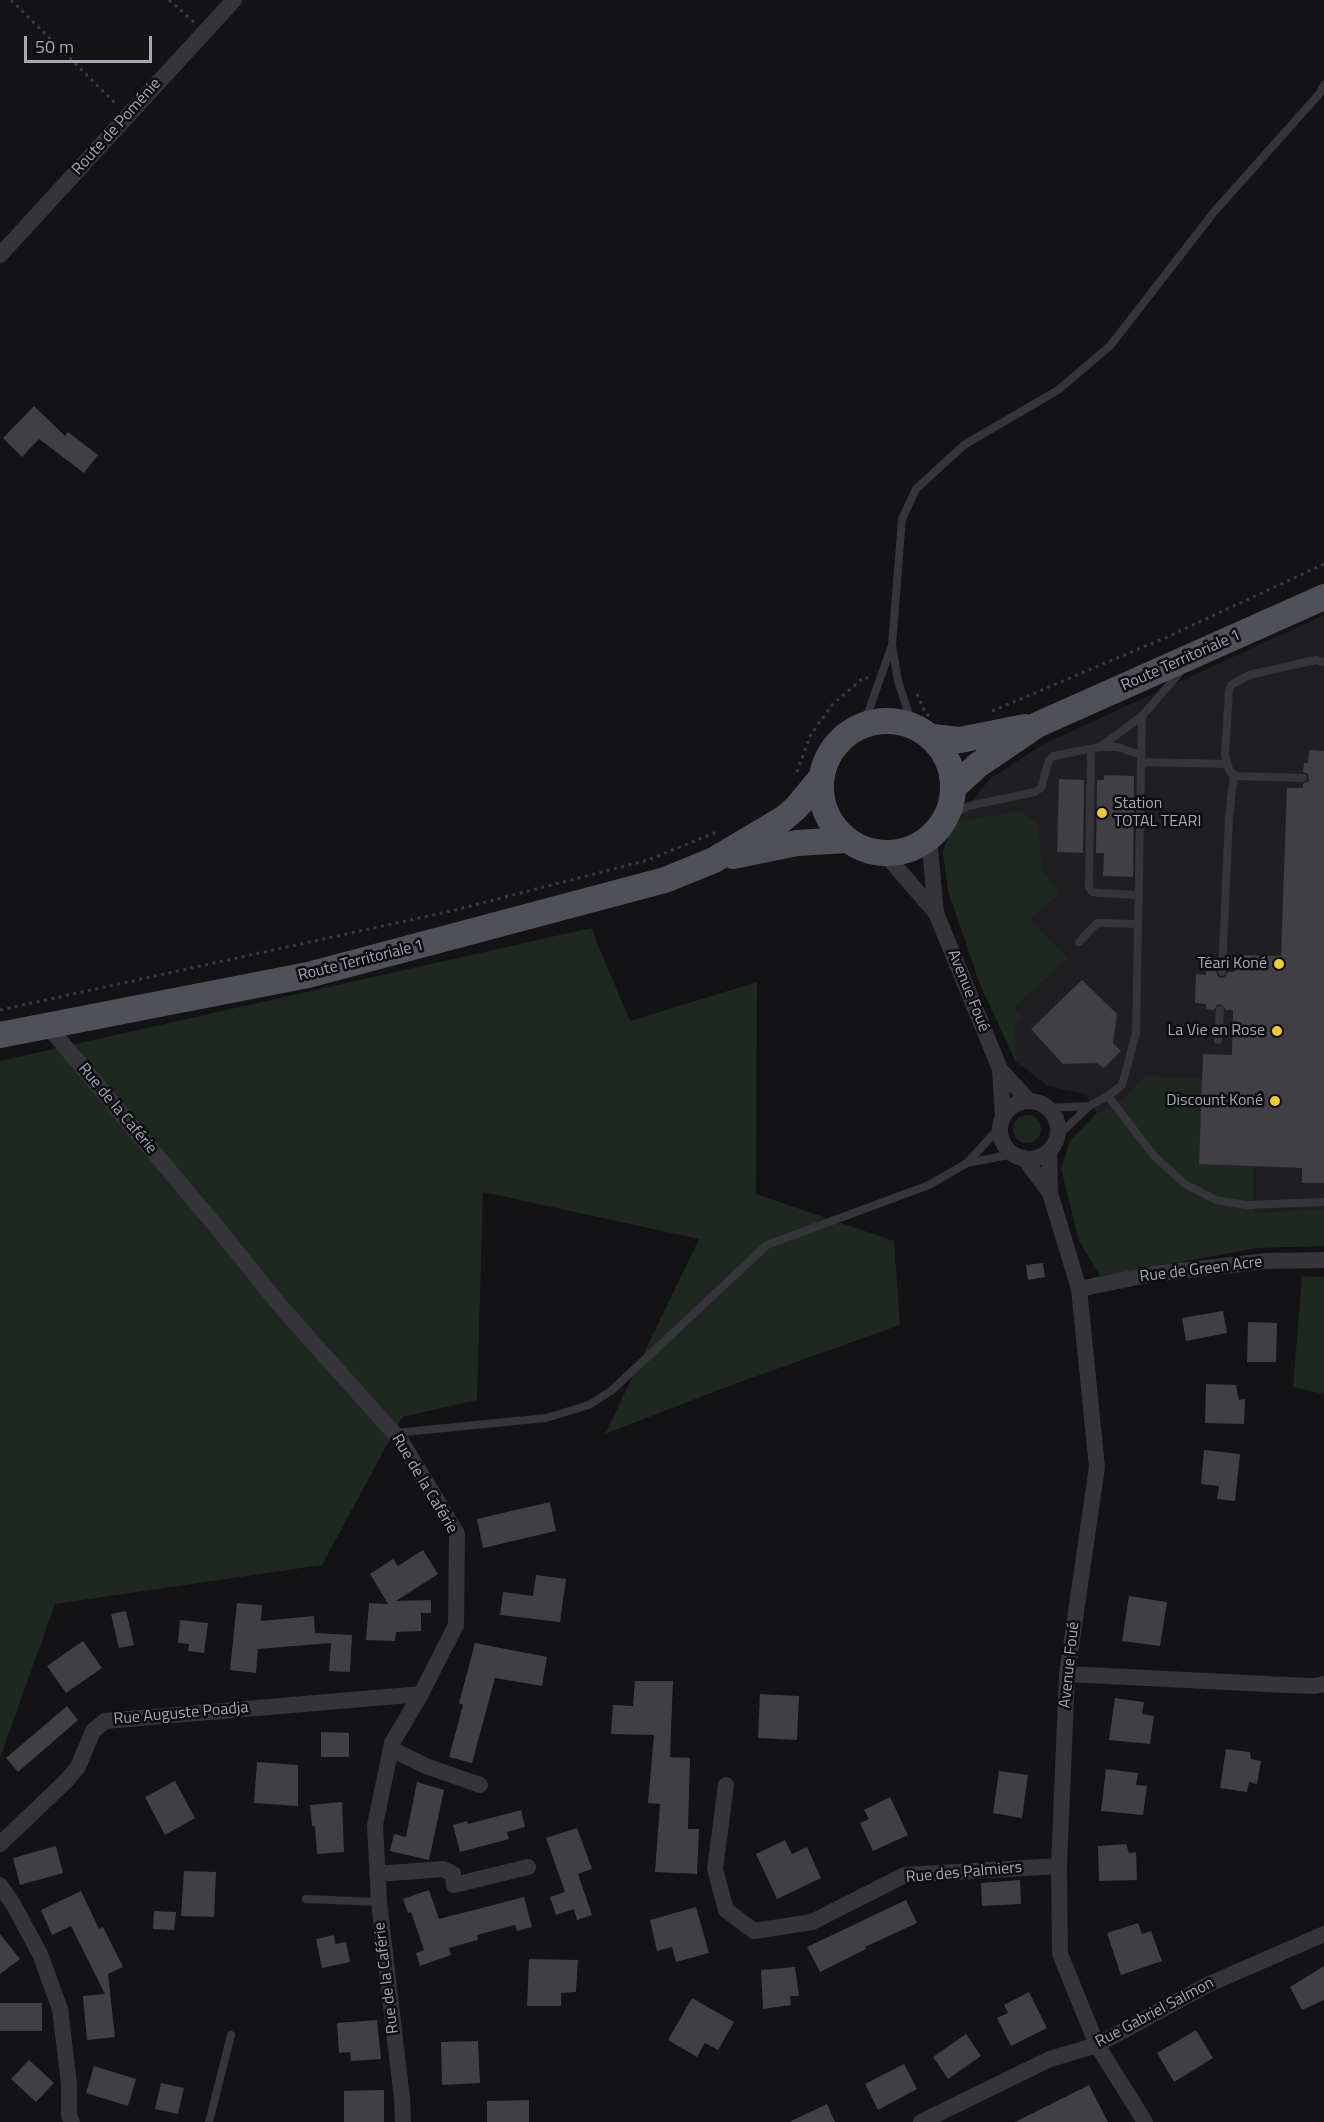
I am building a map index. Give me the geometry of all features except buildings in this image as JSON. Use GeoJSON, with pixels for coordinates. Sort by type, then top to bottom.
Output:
{"type":"FeatureCollection","features":[{"type":"Feature","properties":{"kind":"main road","name":"Route Territoriale 1"},"geometry":{"type":"LineString","coordinates":[[953,788],[978,765],[1037,725],[1324,597]]}},
{"type":"Feature","properties":{"kind":"main road"},"geometry":{"type":"LineString","coordinates":[[880,720],[896,720],[927,727],[944,752],[951,769],[953,788],[946,817],[929,838],[915,847],[900,852],[884,853],[865,850],[847,840],[834,828],[821,797],[820,779],[825,762],[834,746],[848,733],[864,724],[880,720]]}},
{"type":"Feature","properties":{"kind":"main road","name":"Route Territoriale 1"},"geometry":{"type":"LineString","coordinates":[[927,727],[960,740],[1037,725]]}},
{"type":"Feature","properties":{"kind":"main road","name":"Route Territoriale 1"},"geometry":{"type":"LineString","coordinates":[[0,1035],[308,975],[665,880],[714,860],[783,819],[797,807],[820,779]]}},
{"type":"Feature","properties":{"kind":"main road","name":"Route Territoriale 1"},"geometry":{"type":"LineString","coordinates":[[714,860],[797,843],[847,840]]}},
{"type":"Feature","properties":{"kind":"street","name":"Route de Poménie"},"geometry":{"type":"LineString","coordinates":[[0,255],[234,0]]}},
{"type":"Feature","properties":{"kind":"street","name":"Avenue Foué"},"geometry":{"type":"LineString","coordinates":[[929,838],[936,913],[1000,1069],[1029,1101]]}},
{"type":"Feature","properties":{"kind":"street","name":"Avenue Foué"},"geometry":{"type":"LineString","coordinates":[[884,853],[936,913]]}},
{"type":"Feature","properties":{"kind":"street","name":"Rue de la Caférie"},"geometry":{"type":"LineString","coordinates":[[47,1025],[282,1308],[401,1441],[457,1534],[456,1624],[421,1694],[392,1743],[375,1825],[378,1902],[403,2122]]}},
{"type":"Feature","properties":{"kind":"street","name":"Avenue Foué"},"geometry":{"type":"LineString","coordinates":[[1000,1069],[1002,1122]]}},
{"type":"Feature","properties":{"kind":"street"},"geometry":{"type":"LineString","coordinates":[[1036,1101],[1048,1108],[1057,1122],[1053,1144],[1041,1156],[1019,1156],[1003,1143],[1002,1122],[1014,1105],[1036,1101]]}},
{"type":"Feature","properties":{"kind":"street","name":"Avenue Foué"},"geometry":{"type":"LineString","coordinates":[[1053,1144],[1050,1193],[1079,1289],[1096,1467],[1067,1674],[1059,1866],[1060,1954],[1097,2045],[1145,2122]]}},
{"type":"Feature","properties":{"kind":"street","name":"Avenue Foué"},"geometry":{"type":"LineString","coordinates":[[1019,1156],[1050,1193]]}},
{"type":"Feature","properties":{"kind":"street","name":"Rue de Green Acre"},"geometry":{"type":"LineString","coordinates":[[1079,1289],[1163,1273],[1266,1261],[1324,1260]]}},
{"type":"Feature","properties":{"kind":"street"},"geometry":{"type":"LineString","coordinates":[[1067,1674],[1296,1685],[1324,1684]]}},
{"type":"Feature","properties":{"kind":"street","name":"Rue Auguste Poadja"},"geometry":{"type":"LineString","coordinates":[[0,1844],[78,1767],[93,1731],[105,1721],[421,1694]]}},
{"type":"Feature","properties":{"kind":"street"},"geometry":{"type":"LineString","coordinates":[[391,1749],[426,1766],[480,1785]]}},
{"type":"Feature","properties":{"kind":"street","name":"Rue des Palmiers"},"geometry":{"type":"LineString","coordinates":[[726,1785],[715,1869],[726,1910],[754,1931],[812,1922],[905,1875],[1059,1866]]}},
{"type":"Feature","properties":{"kind":"street"},"geometry":{"type":"LineString","coordinates":[[377,1874],[443,1869],[453,1874],[454,1885],[528,1867]]}},
{"type":"Feature","properties":{"kind":"street"},"geometry":{"type":"LineString","coordinates":[[0,1885],[13,1904],[39,1954],[60,2009],[69,2084],[69,2116],[72,2122]]}},
{"type":"Feature","properties":{"kind":"street","name":"Rue Gabriel Salmon"},"geometry":{"type":"LineString","coordinates":[[921,2122],[1050,2059],[1097,2045],[1208,1985],[1324,1934]]}},
{"type":"Feature","properties":{"kind":"lane"},"geometry":{"type":"LineString","coordinates":[[927,727],[898,681],[892,645],[902,519],[916,489],[964,445],[1058,390],[1110,346],[1215,212],[1320,93],[1324,85]]}},
{"type":"Feature","properties":{"kind":"lane"},"geometry":{"type":"LineString","coordinates":[[864,724],[892,645]]}},
{"type":"Feature","properties":{"kind":"lane"},"geometry":{"type":"LineString","coordinates":[[1096,748],[1142,716],[1195,654]]}},
{"type":"Feature","properties":{"kind":"lane"},"geometry":{"type":"LineString","coordinates":[[1222,972],[1229,818],[1234,776],[1226,764],[1225,754],[1229,691],[1231,685],[1249,675],[1309,662],[1324,662]]}},
{"type":"Feature","properties":{"kind":"lane"},"geometry":{"type":"LineString","coordinates":[[1053,1144],[1089,1106],[1122,1085],[1136,1033],[1142,716]]}},
{"type":"Feature","properties":{"kind":"lane"},"geometry":{"type":"LineString","coordinates":[[946,817],[969,806],[1035,792],[1041,788],[1049,760],[1053,756],[1096,748],[1117,747],[1142,759],[1226,764]]}},
{"type":"Feature","properties":{"kind":"lane"},"geometry":{"type":"LineString","coordinates":[[1096,748],[1089,887],[1092,892],[1138,895]]}},
{"type":"Feature","properties":{"kind":"lane"},"geometry":{"type":"LineString","coordinates":[[1234,776],[1303,778]]}},
{"type":"Feature","properties":{"kind":"lane"},"geometry":{"type":"LineString","coordinates":[[1079,942],[1097,922],[1138,924]]}},
{"type":"Feature","properties":{"kind":"lane"},"geometry":{"type":"LineString","coordinates":[[1218,1040],[1220,1010]]}},
{"type":"Feature","properties":{"kind":"lane"},"geometry":{"type":"LineString","coordinates":[[1108,1096],[1154,1156],[1185,1184],[1216,1200],[1246,1206],[1324,1202]]}},
{"type":"Feature","properties":{"kind":"lane"},"geometry":{"type":"LineString","coordinates":[[1048,1108],[1089,1106]]}},
{"type":"Feature","properties":{"kind":"lane"},"geometry":{"type":"LineString","coordinates":[[394,1433],[546,1418],[589,1406],[611,1391],[767,1245],[929,1185],[967,1163],[1002,1122]]}},
{"type":"Feature","properties":{"kind":"lane"},"geometry":{"type":"LineString","coordinates":[[967,1163],[1019,1156]]}},
{"type":"Feature","properties":{"kind":"lane"},"geometry":{"type":"LineString","coordinates":[[306,1899],[378,1902]]}},
{"type":"Feature","properties":{"kind":"lane"},"geometry":{"type":"LineString","coordinates":[[209,2122],[231,2035]]}},
{"type":"Feature","properties":{"kind":"path"},"geometry":{"type":"LineString","coordinates":[[11,0],[128,116]]}},
{"type":"Feature","properties":{"kind":"path"},"geometry":{"type":"LineString","coordinates":[[169,0],[204,31]]}},
{"type":"Feature","properties":{"kind":"path"},"geometry":{"type":"LineString","coordinates":[[983,715],[1167,637],[1324,564]]}},
{"type":"Feature","properties":{"kind":"path"},"geometry":{"type":"LineString","coordinates":[[794,780],[810,736],[832,705],[863,678],[879,680]]}},
{"type":"Feature","properties":{"kind":"path"},"geometry":{"type":"LineString","coordinates":[[898,681],[912,682],[926,714],[927,727]]}},
{"type":"Feature","properties":{"kind":"path"},"geometry":{"type":"LineString","coordinates":[[0,1010],[450,911],[648,860],[725,828]]}},
{"type":"Feature","properties":{"kind":"shaded area"},"geometry":{"type":"Polygon","coordinates":[[[1324,615],[1324,1246],[1256,1248],[1101,1277],[1079,1241],[1061,1168],[1070,1141],[1097,1113],[1085,1094],[1048,1086],[1016,1062],[979,982],[948,890],[943,851],[954,822],[991,778],[1042,745],[1324,615]]]}},
{"type":"Feature","properties":{"kind":"shaded area"},"geometry":{"type":"Polygon","coordinates":[[[1022,811],[1038,825],[1042,870],[1060,893],[1030,919],[1068,958],[1013,1008],[1022,1018],[1015,1026],[1016,1062],[979,982],[948,890],[943,851],[954,822],[1022,811]]]}},
{"type":"Feature","properties":{"kind":"shaded area"},"geometry":{"type":"Polygon","coordinates":[[[591,928],[630,1021],[757,982],[756,1194],[894,1241],[900,1325],[729,1386],[605,1434],[699,1239],[483,1192],[477,1400],[402,1417],[322,1565],[55,1604],[0,1758],[0,1061],[591,928]]]}},
{"type":"Feature","properties":{"kind":"shaded area"},"geometry":{"type":"Polygon","coordinates":[[[1144,1076],[1203,1079],[1199,1164],[1253,1166],[1254,1213],[1324,1209],[1324,1246],[1256,1248],[1101,1277],[1079,1241],[1061,1168],[1070,1141],[1097,1113],[1110,1108],[1126,1097],[1144,1076]]]}},
{"type":"Feature","properties":{"kind":"shaded area"},"geometry":{"type":"Polygon","coordinates":[[[1027,1115],[1037,1119],[1041,1129],[1037,1139],[1027,1143],[1017,1139],[1013,1129],[1017,1119],[1027,1115]]]}},
{"type":"Feature","properties":{"kind":"shaded area"},"geometry":{"type":"Polygon","coordinates":[[[1302,1276],[1324,1277],[1324,1394],[1293,1387],[1302,1276]]]}},
{"type":"Feature","properties":{"kind":"place","name":"Station TOTAL TEARI"},"geometry":{"type":"Point","coordinates":[1102,813]}},
{"type":"Feature","properties":{"kind":"place","name":"Téari Koné"},"geometry":{"type":"Point","coordinates":[1279,964]}},
{"type":"Feature","properties":{"kind":"place","name":"La Vie en Rose"},"geometry":{"type":"Point","coordinates":[1277,1031]}},
{"type":"Feature","properties":{"kind":"place","name":"Discount Koné"},"geometry":{"type":"Point","coordinates":[1275,1101]}}]}
